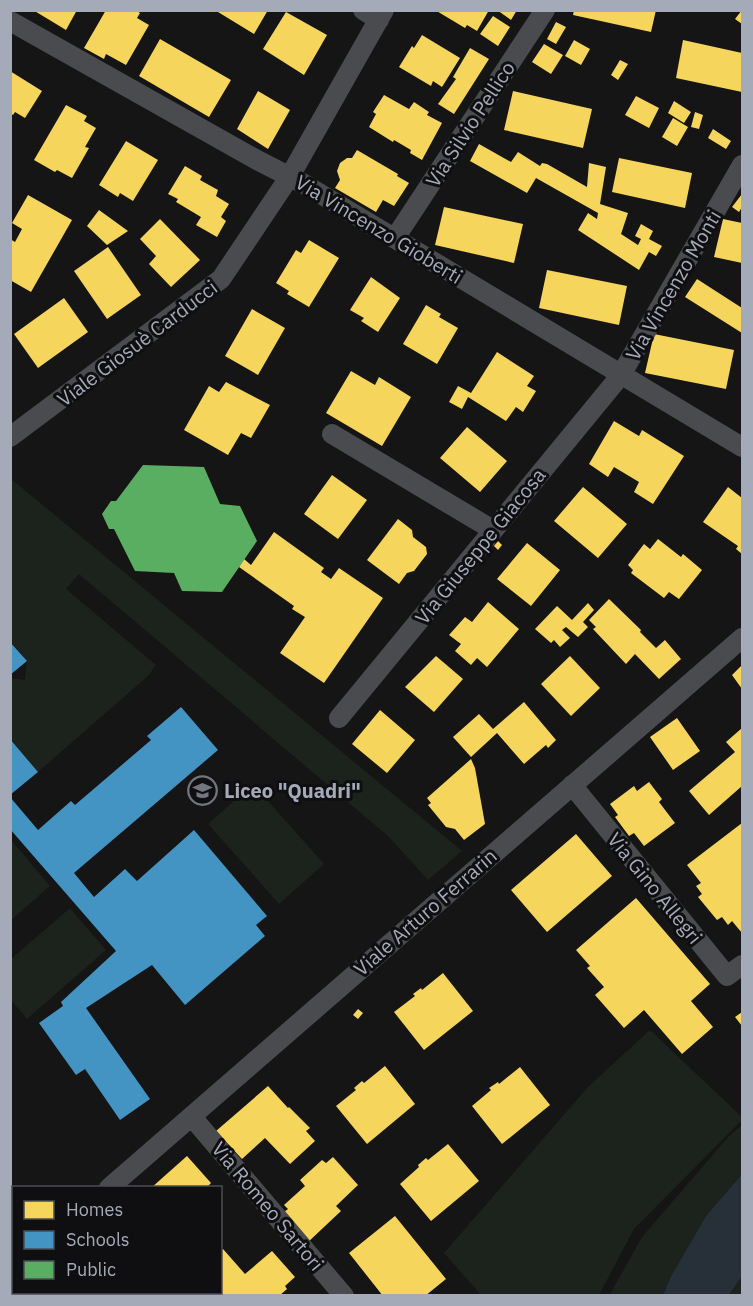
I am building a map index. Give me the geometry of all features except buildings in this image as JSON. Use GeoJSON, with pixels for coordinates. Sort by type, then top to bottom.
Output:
{"type":"FeatureCollection","features":[{"type":"Feature","properties":{"kind":"street","name":"Via Silvio Pellico"},"geometry":{"type":"LineString","coordinates":[[395,238],[545,10]]}},
{"type":"Feature","properties":{"kind":"street","name":"Viale Giosuè Carducci"},"geometry":{"type":"LineString","coordinates":[[10,437],[221,279],[290,176],[375,14]]}},
{"type":"Feature","properties":{"kind":"street","name":"Via Vincenzo Gioberti"},"geometry":{"type":"LineString","coordinates":[[10,21],[257,160],[290,176],[742,447]]}},
{"type":"Feature","properties":{"kind":"street","name":"Via Vincenzo Monti"},"geometry":{"type":"LineString","coordinates":[[621,375],[742,165]]}},
{"type":"Feature","properties":{"kind":"street","name":"Via Giuseppe Giacosa"},"geometry":{"type":"LineString","coordinates":[[339,718],[621,375]]}},
{"type":"Feature","properties":{"kind":"street"},"geometry":{"type":"LineString","coordinates":[[332,434],[493,530]]}},
{"type":"Feature","properties":{"kind":"street","name":"Viale Arturo Ferrarin"},"geometry":{"type":"LineString","coordinates":[[111,1186],[742,638]]}},
{"type":"Feature","properties":{"kind":"street","name":"Via Gino Allegri"},"geometry":{"type":"LineString","coordinates":[[572,785],[727,976],[742,965]]}},
{"type":"Feature","properties":{"kind":"street","name":"Via Romeo Sartori"},"geometry":{"type":"LineString","coordinates":[[192,1117],[344,1296]]}},
{"type":"Feature","properties":{"kind":"shaded area"},"geometry":{"type":"Polygon","coordinates":[[[10,478],[462,851],[428,880],[388,836],[79,574],[66,589],[156,665],[148,676],[38,772],[11,739],[11,678],[25,680],[27,661],[11,642],[10,478]]]}},
{"type":"Feature","properties":{"kind":"shaded area"},"geometry":{"type":"Polygon","coordinates":[[[253,784],[324,864],[279,904],[208,824],[253,784]]]}},
{"type":"Feature","properties":{"kind":"shaded area"},"geometry":{"type":"Polygon","coordinates":[[[11,840],[50,886],[10,920],[11,840]]]}},
{"type":"Feature","properties":{"kind":"shaded area"},"geometry":{"type":"Polygon","coordinates":[[[70,908],[106,950],[27,1019],[11,1000],[11,959],[70,908]]]}},
{"type":"Feature","properties":{"kind":"shaded area"},"geometry":{"type":"Polygon","coordinates":[[[650,1030],[742,1117],[742,1120],[634,1229],[599,1295],[481,1295],[444,1253],[588,1087],[650,1030]]]}},
{"type":"Feature","properties":{"kind":"shaded area"},"geometry":{"type":"Polygon","coordinates":[[[742,1125],[742,1174],[706,1216],[670,1278],[663,1295],[609,1296],[642,1237],[729,1136],[742,1125]]]}},
{"type":"Feature","properties":{"kind":"shaded area"},"geometry":{"type":"Polygon","coordinates":[[[742,1174],[742,1276],[729,1295],[663,1295],[670,1278],[706,1216],[742,1174]]]}},
{"type":"Feature","properties":{"kind":"shaded area"},"geometry":{"type":"Polygon","coordinates":[[[742,1276],[742,1295],[729,1296],[730,1294],[742,1276]]]}},
{"type":"Feature","properties":{"kind":"place","name":"Liceo \"Quadri\""},"geometry":{"type":"Point","coordinates":[203,790]}}]}
